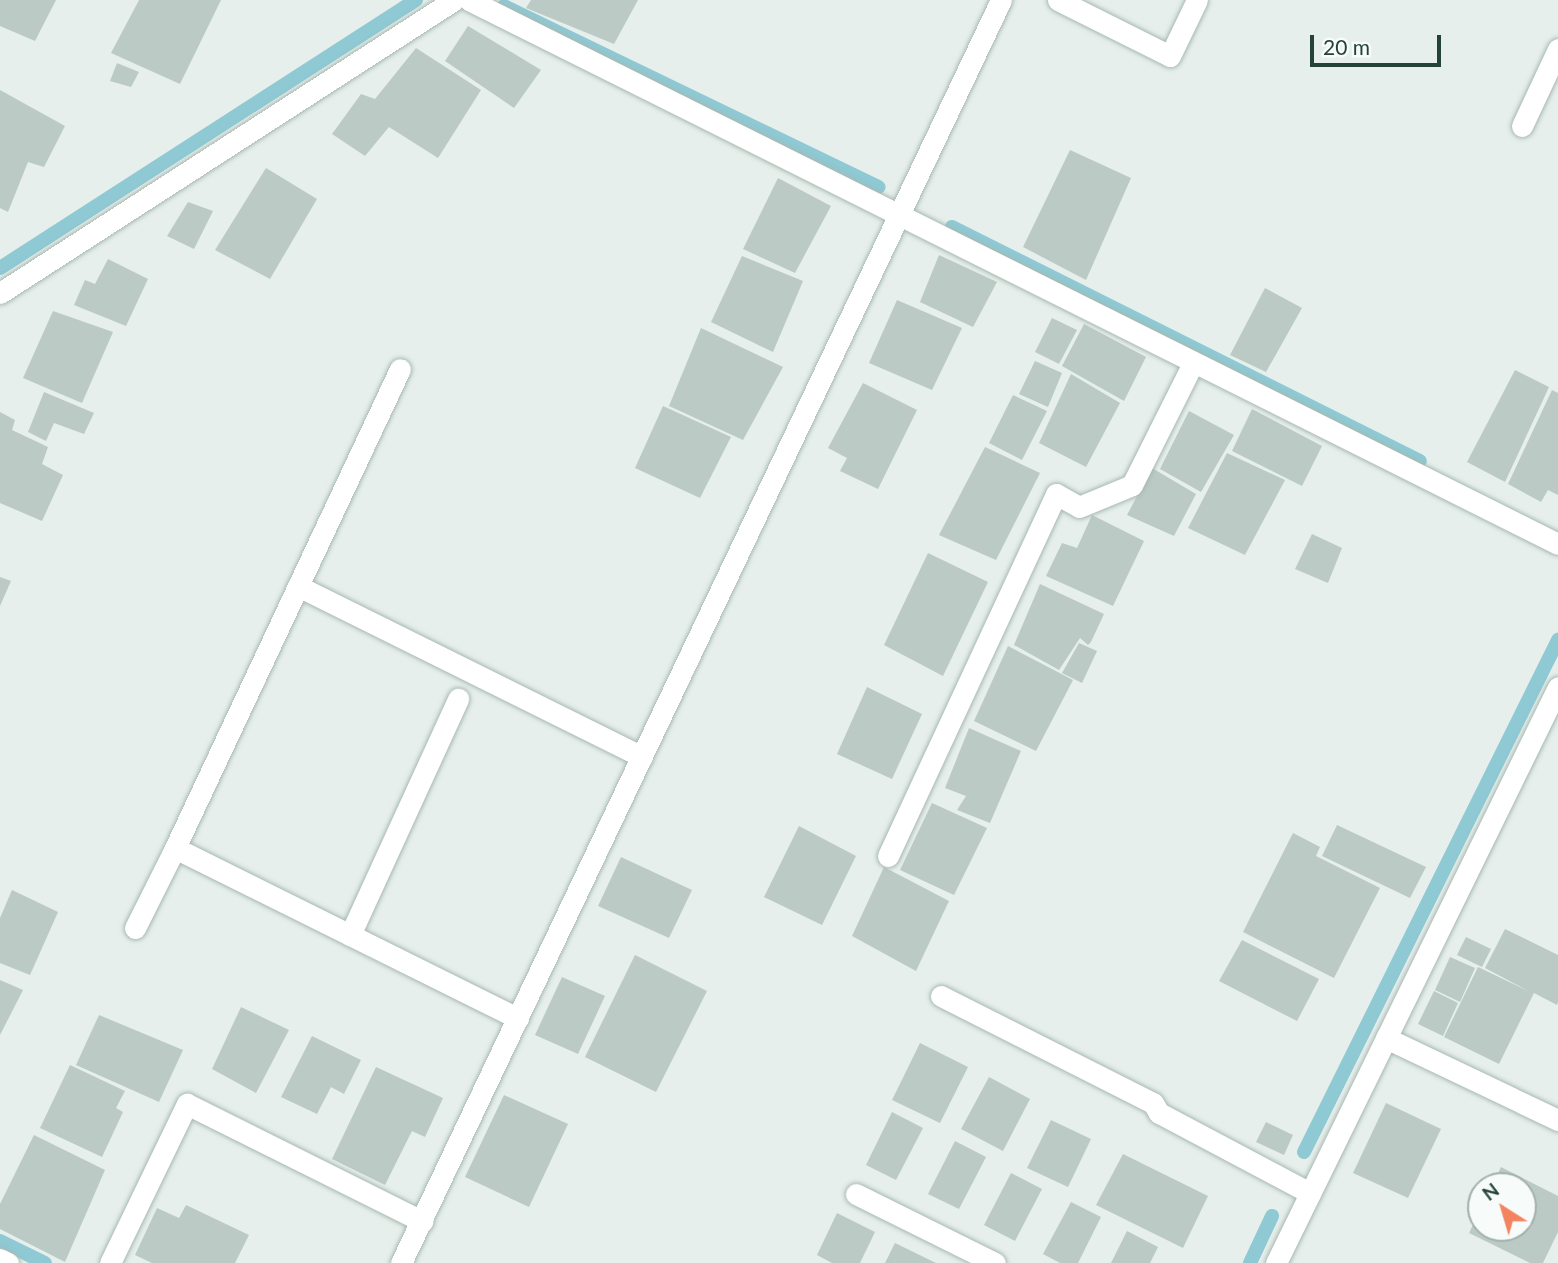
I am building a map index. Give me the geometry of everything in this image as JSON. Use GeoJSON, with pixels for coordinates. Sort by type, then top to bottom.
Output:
{"type":"FeatureCollection","features":[{"type":"Feature","properties":{"kind":"street"},"geometry":{"type":"LineString","coordinates":[[0,293],[454,0]]}},
{"type":"Feature","properties":{"kind":"street"},"geometry":{"type":"LineString","coordinates":[[469,0],[898,217],[1558,544]]}},
{"type":"Feature","properties":{"kind":"street"},"geometry":{"type":"LineString","coordinates":[[401,1263],[1001,0]]}},
{"type":"Feature","properties":{"kind":"street"},"geometry":{"type":"LineString","coordinates":[[1058,0],[1170,56],[1197,0]]}},
{"type":"Feature","properties":{"kind":"street"},"geometry":{"type":"LineString","coordinates":[[1522,126],[1558,49]]}},
{"type":"Feature","properties":{"kind":"street"},"geometry":{"type":"LineString","coordinates":[[888,856],[1056,494],[1079,506],[1132,485],[1193,363]]}},
{"type":"Feature","properties":{"kind":"street"},"geometry":{"type":"LineString","coordinates":[[135,928],[176,848],[400,369]]}},
{"type":"Feature","properties":{"kind":"street"},"geometry":{"type":"LineString","coordinates":[[298,586],[642,757]]}},
{"type":"Feature","properties":{"kind":"street"},"geometry":{"type":"LineString","coordinates":[[1276,1263],[1558,687]]}},
{"type":"Feature","properties":{"kind":"street"},"geometry":{"type":"LineString","coordinates":[[350,935],[458,699]]}},
{"type":"Feature","properties":{"kind":"street"},"geometry":{"type":"LineString","coordinates":[[176,848],[518,1018]]}},
{"type":"Feature","properties":{"kind":"street"},"geometry":{"type":"LineString","coordinates":[[941,996],[1153,1102],[1159,1113],[1310,1193]]}},
{"type":"Feature","properties":{"kind":"street"},"geometry":{"type":"LineString","coordinates":[[1386,1038],[1558,1120]]}},
{"type":"Feature","properties":{"kind":"street"},"geometry":{"type":"LineString","coordinates":[[110,1263],[187,1104],[422,1221]]}},
{"type":"Feature","properties":{"kind":"street"},"geometry":{"type":"LineString","coordinates":[[856,1194],[995,1263]]}},
{"type":"Feature","properties":{"kind":"street"},"geometry":{"type":"LineString","coordinates":[[0,1259],[8,1263]]}},
{"type":"Feature","properties":{"kind":"building"},"geometry":{"type":"Polygon","coordinates":[[[0,0],[56,0],[35,41],[0,26],[0,0]]]}},
{"type":"Feature","properties":{"kind":"building"},"geometry":{"type":"Polygon","coordinates":[[[139,0],[221,0],[180,84],[111,53],[139,0]]]}},
{"type":"Feature","properties":{"kind":"building"},"geometry":{"type":"Polygon","coordinates":[[[531,0],[638,0],[614,44],[526,8],[531,0]]]}},
{"type":"Feature","properties":{"kind":"building"},"geometry":{"type":"Polygon","coordinates":[[[468,26],[541,70],[514,108],[445,61],[468,26]]]}},
{"type":"Feature","properties":{"kind":"building"},"geometry":{"type":"Polygon","coordinates":[[[416,48],[481,90],[438,158],[389,127],[365,156],[332,134],[361,94],[375,99],[416,48]]]}},
{"type":"Feature","properties":{"kind":"building"},"geometry":{"type":"Polygon","coordinates":[[[117,63],[139,72],[131,87],[110,81],[117,63]]]}},
{"type":"Feature","properties":{"kind":"building"},"geometry":{"type":"Polygon","coordinates":[[[0,90],[65,126],[44,167],[28,162],[8,212],[0,208],[0,90]]]}},
{"type":"Feature","properties":{"kind":"building"},"geometry":{"type":"Polygon","coordinates":[[[1070,150],[1131,178],[1086,280],[1023,247],[1070,150]]]}},
{"type":"Feature","properties":{"kind":"building"},"geometry":{"type":"Polygon","coordinates":[[[266,168],[317,199],[270,279],[215,250],[266,168]]]}},
{"type":"Feature","properties":{"kind":"building"},"geometry":{"type":"Polygon","coordinates":[[[778,178],[831,206],[795,273],[743,249],[778,178]]]}},
{"type":"Feature","properties":{"kind":"building"},"geometry":{"type":"Polygon","coordinates":[[[188,202],[213,211],[194,249],[167,236],[188,202]]]}},
{"type":"Feature","properties":{"kind":"building"},"geometry":{"type":"Polygon","coordinates":[[[939,255],[997,282],[973,327],[920,302],[939,255]]]}},
{"type":"Feature","properties":{"kind":"building"},"geometry":{"type":"Polygon","coordinates":[[[742,256],[803,281],[773,352],[711,322],[742,256]]]}},
{"type":"Feature","properties":{"kind":"building"},"geometry":{"type":"Polygon","coordinates":[[[108,259],[148,279],[126,326],[74,305],[85,280],[95,284],[108,259]]]}},
{"type":"Feature","properties":{"kind":"building"},"geometry":{"type":"Polygon","coordinates":[[[1265,288],[1302,308],[1266,372],[1230,355],[1265,288]]]}},
{"type":"Feature","properties":{"kind":"building"},"geometry":{"type":"Polygon","coordinates":[[[897,300],[962,328],[932,390],[869,363],[897,300]]]}},
{"type":"Feature","properties":{"kind":"building"},"geometry":{"type":"Polygon","coordinates":[[[53,311],[113,332],[82,403],[23,378],[53,311]]]}},
{"type":"Feature","properties":{"kind":"building"},"geometry":{"type":"Polygon","coordinates":[[[1052,318],[1077,330],[1059,364],[1035,352],[1052,318]]]}},
{"type":"Feature","properties":{"kind":"building"},"geometry":{"type":"Polygon","coordinates":[[[1084,324],[1146,357],[1124,401],[1062,366],[1084,324]]]}},
{"type":"Feature","properties":{"kind":"building"},"geometry":{"type":"Polygon","coordinates":[[[701,328],[783,367],[743,440],[669,406],[701,328]]]}},
{"type":"Feature","properties":{"kind":"building"},"geometry":{"type":"Polygon","coordinates":[[[1035,361],[1062,373],[1048,407],[1019,394],[1035,361]]]}},
{"type":"Feature","properties":{"kind":"building"},"geometry":{"type":"Polygon","coordinates":[[[1515,370],[1549,387],[1505,482],[1467,462],[1515,370]]]}},
{"type":"Feature","properties":{"kind":"building"},"geometry":{"type":"Polygon","coordinates":[[[1071,374],[1120,403],[1086,467],[1039,443],[1071,374]]]}},
{"type":"Feature","properties":{"kind":"building"},"geometry":{"type":"Polygon","coordinates":[[[863,383],[917,410],[878,489],[840,471],[847,458],[828,448],[863,383]]]}},
{"type":"Feature","properties":{"kind":"building"},"geometry":{"type":"Polygon","coordinates":[[[1552,390],[1558,393],[1558,495],[1548,490],[1541,502],[1508,484],[1552,390]]]}},
{"type":"Feature","properties":{"kind":"building"},"geometry":{"type":"Polygon","coordinates":[[[44,392],[94,413],[84,434],[54,423],[46,441],[28,432],[44,392]]]}},
{"type":"Feature","properties":{"kind":"building"},"geometry":{"type":"Polygon","coordinates":[[[1013,395],[1047,411],[1022,460],[989,443],[1013,395]]]}},
{"type":"Feature","properties":{"kind":"building"},"geometry":{"type":"Polygon","coordinates":[[[663,406],[731,437],[700,498],[635,468],[663,406]]]}},
{"type":"Feature","properties":{"kind":"building"},"geometry":{"type":"Polygon","coordinates":[[[1252,409],[1322,446],[1302,486],[1232,451],[1252,409]]]}},
{"type":"Feature","properties":{"kind":"building"},"geometry":{"type":"Polygon","coordinates":[[[1189,411],[1234,435],[1201,492],[1160,469],[1189,411]]]}},
{"type":"Feature","properties":{"kind":"building"},"geometry":{"type":"Polygon","coordinates":[[[0,412],[15,420],[12,430],[48,447],[42,464],[63,475],[42,521],[0,503],[0,412]]]}},
{"type":"Feature","properties":{"kind":"building"},"geometry":{"type":"Polygon","coordinates":[[[985,447],[1040,473],[996,560],[939,535],[985,447]]]}},
{"type":"Feature","properties":{"kind":"building"},"geometry":{"type":"Polygon","coordinates":[[[1227,453],[1285,480],[1245,555],[1188,528],[1227,453]]]}},
{"type":"Feature","properties":{"kind":"building"},"geometry":{"type":"Polygon","coordinates":[[[1152,468],[1196,494],[1174,536],[1127,515],[1152,468]]]}},
{"type":"Feature","properties":{"kind":"building"},"geometry":{"type":"Polygon","coordinates":[[[1092,515],[1144,541],[1113,606],[1046,576],[1062,543],[1077,548],[1092,515]]]}},
{"type":"Feature","properties":{"kind":"building"},"geometry":{"type":"Polygon","coordinates":[[[1312,534],[1342,548],[1328,583],[1295,569],[1312,534]]]}},
{"type":"Feature","properties":{"kind":"building"},"geometry":{"type":"Polygon","coordinates":[[[928,553],[988,582],[943,676],[884,645],[928,553]]]}},
{"type":"Feature","properties":{"kind":"building"},"geometry":{"type":"Polygon","coordinates":[[[0,577],[11,581],[0,606],[0,577]]]}},
{"type":"Feature","properties":{"kind":"building"},"geometry":{"type":"Polygon","coordinates":[[[1040,584],[1104,614],[1091,642],[1088,645],[1080,638],[1059,670],[1014,645],[1040,584]]]}},
{"type":"Feature","properties":{"kind":"building"},"geometry":{"type":"Polygon","coordinates":[[[1079,643],[1097,651],[1082,683],[1062,673],[1079,643]]]}},
{"type":"Feature","properties":{"kind":"building"},"geometry":{"type":"Polygon","coordinates":[[[1008,646],[1073,680],[1036,751],[974,721],[1008,646]]]}},
{"type":"Feature","properties":{"kind":"building"},"geometry":{"type":"Polygon","coordinates":[[[867,687],[922,714],[892,779],[837,754],[867,687]]]}},
{"type":"Feature","properties":{"kind":"building"},"geometry":{"type":"Polygon","coordinates":[[[969,728],[1021,751],[990,823],[957,810],[966,796],[945,788],[969,728]]]}},
{"type":"Feature","properties":{"kind":"building"},"geometry":{"type":"Polygon","coordinates":[[[932,803],[987,828],[954,895],[900,870],[932,803]]]}},
{"type":"Feature","properties":{"kind":"building"},"geometry":{"type":"Polygon","coordinates":[[[1337,825],[1426,867],[1410,898],[1322,856],[1337,825]]]}},
{"type":"Feature","properties":{"kind":"building"},"geometry":{"type":"Polygon","coordinates":[[[799,826],[856,856],[822,925],[764,897],[799,826]]]}},
{"type":"Feature","properties":{"kind":"building"},"geometry":{"type":"Polygon","coordinates":[[[1293,833],[1320,847],[1316,856],[1380,888],[1334,978],[1243,932],[1293,833]]]}},
{"type":"Feature","properties":{"kind":"building"},"geometry":{"type":"Polygon","coordinates":[[[621,857],[692,890],[669,938],[598,906],[621,857]]]}},
{"type":"Feature","properties":{"kind":"building"},"geometry":{"type":"Polygon","coordinates":[[[884,867],[949,901],[916,971],[852,936],[884,867]]]}},
{"type":"Feature","properties":{"kind":"building"},"geometry":{"type":"Polygon","coordinates":[[[12,890],[58,912],[30,975],[0,963],[0,918],[12,890]]]}},
{"type":"Feature","properties":{"kind":"building"},"geometry":{"type":"Polygon","coordinates":[[[1505,929],[1558,955],[1558,1002],[1557,1005],[1534,993],[1499,1064],[1444,1037],[1478,967],[1530,992],[1485,968],[1505,929]]]}},
{"type":"Feature","properties":{"kind":"building"},"geometry":{"type":"Polygon","coordinates":[[[1466,937],[1491,949],[1482,967],[1457,955],[1466,937]]]}},
{"type":"Feature","properties":{"kind":"building"},"geometry":{"type":"Polygon","coordinates":[[[1242,940],[1319,979],[1297,1021],[1219,981],[1242,940]]]}},
{"type":"Feature","properties":{"kind":"building"},"geometry":{"type":"Polygon","coordinates":[[[635,955],[707,991],[656,1092],[585,1057],[635,955]]]}},
{"type":"Feature","properties":{"kind":"building"},"geometry":{"type":"Polygon","coordinates":[[[1450,957],[1475,968],[1460,1002],[1435,990],[1450,957]]]}},
{"type":"Feature","properties":{"kind":"building"},"geometry":{"type":"Polygon","coordinates":[[[562,977],[605,996],[578,1054],[535,1035],[562,977]]]}},
{"type":"Feature","properties":{"kind":"building"},"geometry":{"type":"Polygon","coordinates":[[[0,980],[23,990],[0,1035],[0,980]]]}},
{"type":"Feature","properties":{"kind":"building"},"geometry":{"type":"Polygon","coordinates":[[[1434,991],[1458,1003],[1443,1036],[1418,1024],[1434,991]]]}},
{"type":"Feature","properties":{"kind":"building"},"geometry":{"type":"Polygon","coordinates":[[[241,1007],[289,1030],[256,1093],[212,1069],[241,1007]]]}},
{"type":"Feature","properties":{"kind":"building"},"geometry":{"type":"Polygon","coordinates":[[[99,1015],[183,1050],[159,1102],[76,1065],[99,1015]]]}},
{"type":"Feature","properties":{"kind":"building"},"geometry":{"type":"Polygon","coordinates":[[[312,1036],[361,1060],[344,1094],[331,1087],[317,1114],[281,1097],[312,1036]]]}},
{"type":"Feature","properties":{"kind":"building"},"geometry":{"type":"Polygon","coordinates":[[[920,1043],[968,1067],[940,1123],[892,1100],[920,1043]]]}},
{"type":"Feature","properties":{"kind":"building"},"geometry":{"type":"Polygon","coordinates":[[[70,1065],[125,1091],[116,1108],[123,1112],[102,1157],[40,1128],[70,1065]]]}},
{"type":"Feature","properties":{"kind":"building"},"geometry":{"type":"Polygon","coordinates":[[[376,1067],[443,1098],[425,1137],[412,1131],[385,1185],[332,1159],[376,1067]]]}},
{"type":"Feature","properties":{"kind":"building"},"geometry":{"type":"Polygon","coordinates":[[[989,1077],[1030,1099],[1003,1151],[961,1129],[989,1077]]]}},
{"type":"Feature","properties":{"kind":"building"},"geometry":{"type":"Polygon","coordinates":[[[504,1095],[568,1124],[529,1207],[465,1177],[504,1095]]]}},
{"type":"Feature","properties":{"kind":"building"},"geometry":{"type":"Polygon","coordinates":[[[1386,1103],[1441,1129],[1408,1198],[1353,1173],[1386,1103]]]}},
{"type":"Feature","properties":{"kind":"building"},"geometry":{"type":"Polygon","coordinates":[[[892,1112],[923,1128],[896,1180],[866,1165],[892,1112]]]}},
{"type":"Feature","properties":{"kind":"building"},"geometry":{"type":"Polygon","coordinates":[[[1051,1120],[1091,1139],[1068,1187],[1027,1168],[1051,1120]]]}},
{"type":"Feature","properties":{"kind":"building"},"geometry":{"type":"Polygon","coordinates":[[[1266,1122],[1293,1135],[1284,1155],[1256,1142],[1266,1122]]]}},
{"type":"Feature","properties":{"kind":"building"},"geometry":{"type":"Polygon","coordinates":[[[34,1135],[105,1170],[65,1262],[0,1229],[0,1204],[34,1135]]]}},
{"type":"Feature","properties":{"kind":"building"},"geometry":{"type":"Polygon","coordinates":[[[955,1141],[986,1157],[959,1209],[928,1194],[955,1141]]]}},
{"type":"Feature","properties":{"kind":"building"},"geometry":{"type":"Polygon","coordinates":[[[1123,1154],[1208,1196],[1183,1248],[1096,1205],[1123,1154]]]}},
{"type":"Feature","properties":{"kind":"building"},"geometry":{"type":"Polygon","coordinates":[[[1011,1173],[1042,1189],[1015,1241],[984,1225],[1011,1173]]]}},
{"type":"Feature","properties":{"kind":"building"},"geometry":{"type":"Polygon","coordinates":[[[1537,1185],[1558,1196],[1558,1232],[1543,1263],[1530,1263],[1487,1242],[1537,1242],[1537,1185]]]}},
{"type":"Feature","properties":{"kind":"building"},"geometry":{"type":"Polygon","coordinates":[[[1071,1202],[1101,1217],[1078,1263],[1060,1263],[1043,1254],[1071,1202]]]}},
{"type":"Feature","properties":{"kind":"building"},"geometry":{"type":"Polygon","coordinates":[[[186,1205],[249,1235],[235,1263],[152,1263],[135,1255],[157,1208],[179,1218],[186,1205]]]}},
{"type":"Feature","properties":{"kind":"building"},"geometry":{"type":"Polygon","coordinates":[[[837,1213],[875,1232],[860,1263],[832,1263],[817,1255],[837,1213]]]}},
{"type":"Feature","properties":{"kind":"building"},"geometry":{"type":"Polygon","coordinates":[[[1127,1231],[1158,1247],[1150,1263],[1111,1263],[1127,1231]]]}},
{"type":"Feature","properties":{"kind":"building"},"geometry":{"type":"Polygon","coordinates":[[[895,1243],[936,1263],[885,1263],[895,1243]]]}},
{"type":"Feature","properties":{"kind":"waterway"},"geometry":{"type":"LineString","coordinates":[[0,268],[416,0]]}},
{"type":"Feature","properties":{"kind":"waterway"},"geometry":{"type":"LineString","coordinates":[[504,6],[879,187]]}},
{"type":"Feature","properties":{"kind":"waterway"},"geometry":{"type":"LineString","coordinates":[[952,227],[1420,461]]}},
{"type":"Feature","properties":{"kind":"waterway"},"geometry":{"type":"LineString","coordinates":[[1304,1152],[1558,640]]}},
{"type":"Feature","properties":{"kind":"waterway"},"geometry":{"type":"LineString","coordinates":[[1250,1263],[1272,1216]]}},
{"type":"Feature","properties":{"kind":"waterway"},"geometry":{"type":"LineString","coordinates":[[0,1241],[45,1263]]}}]}
